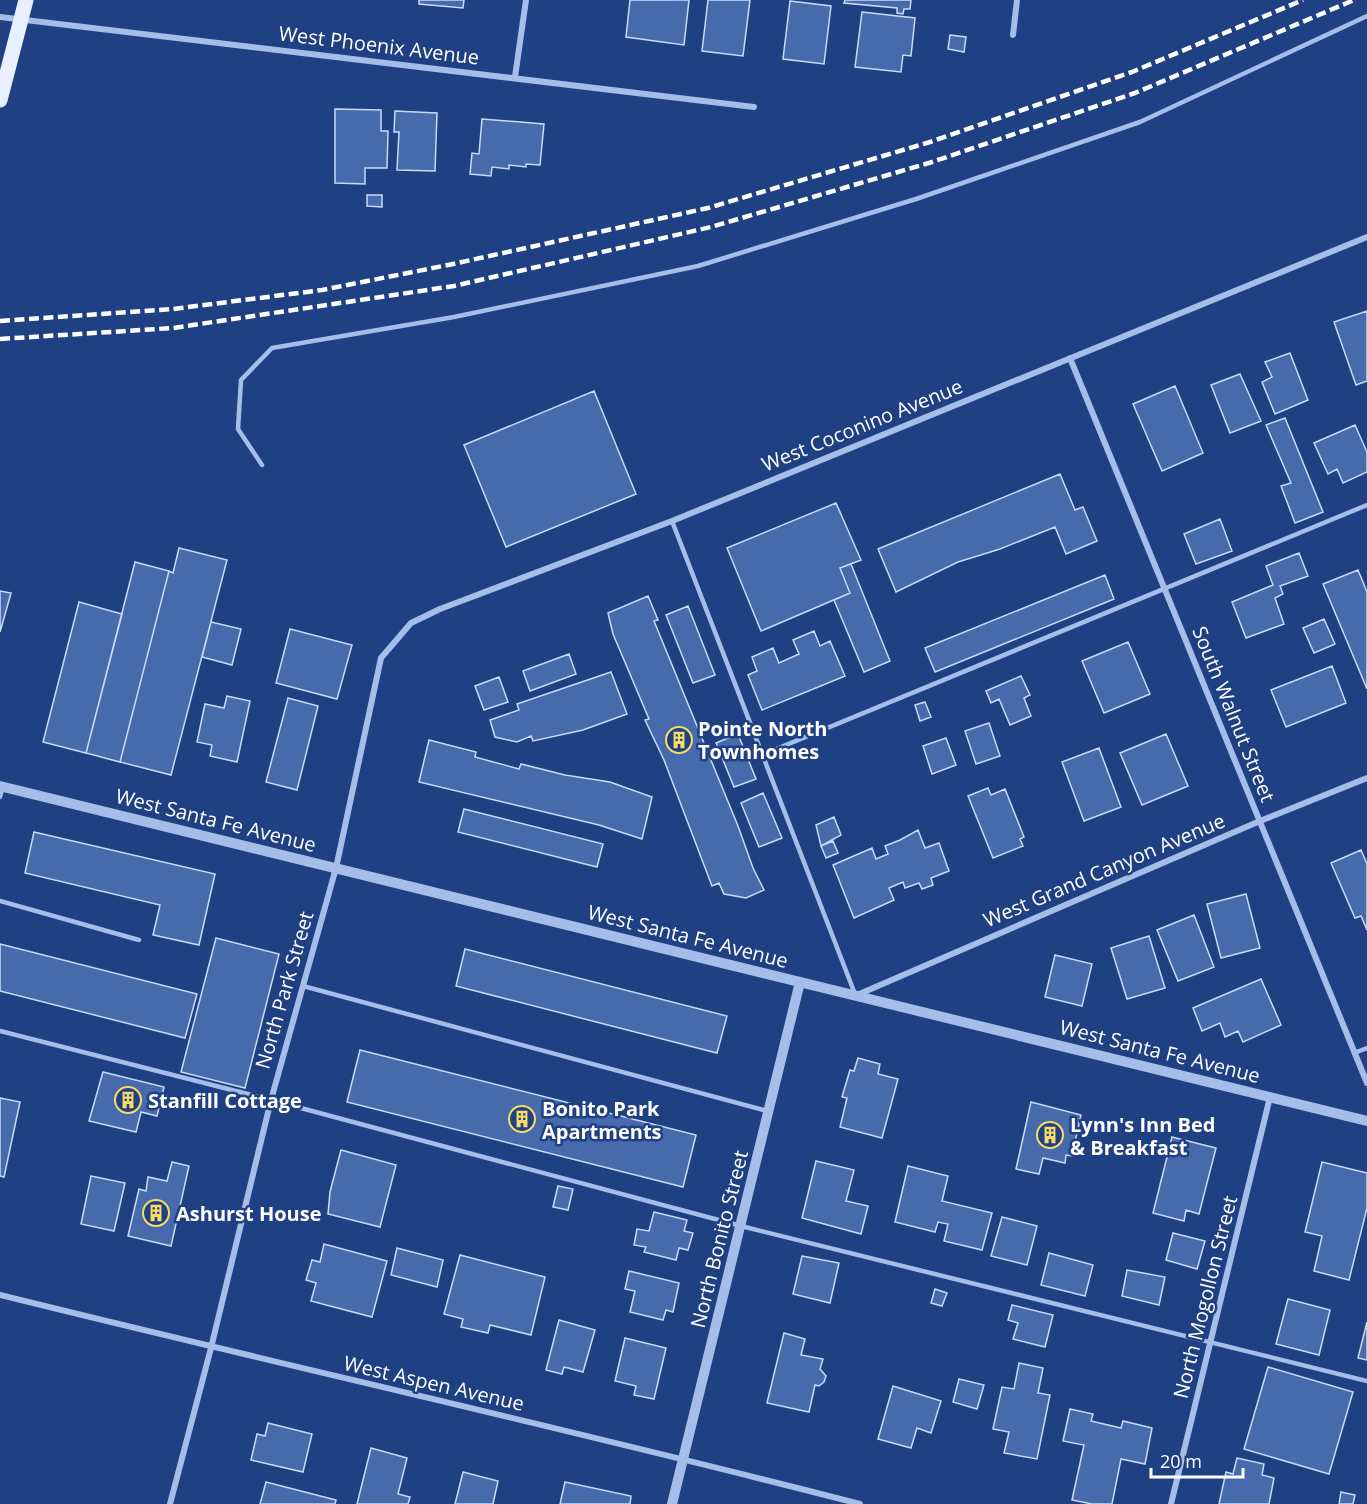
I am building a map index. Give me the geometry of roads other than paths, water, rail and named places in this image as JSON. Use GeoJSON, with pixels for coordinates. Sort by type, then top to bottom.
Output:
{"type":"FeatureCollection","features":[{"type":"Feature","properties":{"kind":"main road"},"geometry":{"type":"LineString","coordinates":[[0,100],[27,0]]}},
{"type":"Feature","properties":{"kind":"street"},"geometry":{"type":"LineString","coordinates":[[515,77],[526,0]]}},
{"type":"Feature","properties":{"kind":"street"},"geometry":{"type":"LineString","coordinates":[[1013,35],[1017,0]]}},
{"type":"Feature","properties":{"kind":"street","name":"West Phoenix Avenue"},"geometry":{"type":"LineString","coordinates":[[0,17],[754,107]]}},
{"type":"Feature","properties":{"kind":"street","name":"West Coconino Avenue"},"geometry":{"type":"LineString","coordinates":[[381,658],[411,623],[440,609],[672,521],[1367,237]]}},
{"type":"Feature","properties":{"kind":"street","name":"South Walnut Street"},"geometry":{"type":"LineString","coordinates":[[1070,358],[1367,1083]]}},
{"type":"Feature","properties":{"kind":"street","name":"North Park Street"},"geometry":{"type":"LineString","coordinates":[[170,1504],[211,1348],[271,1100],[336,868],[381,658]]}},
{"type":"Feature","properties":{"kind":"street","name":"West Grand Canyon Avenue"},"geometry":{"type":"LineString","coordinates":[[856,995],[1260,821],[1367,778]]}},
{"type":"Feature","properties":{"kind":"street","name":"West Santa Fe Avenue"},"geometry":{"type":"LineString","coordinates":[[1,790],[336,868],[1367,1121]]}},
{"type":"Feature","properties":{"kind":"street","name":"North Bonito Street"},"geometry":{"type":"LineString","coordinates":[[672,1504],[800,982]]}},
{"type":"Feature","properties":{"kind":"street","name":"North Mogollon Street"},"geometry":{"type":"LineString","coordinates":[[1172,1504],[1270,1097]]}},
{"type":"Feature","properties":{"kind":"street","name":"West Aspen Avenue"},"geometry":{"type":"LineString","coordinates":[[0,1295],[211,1348],[684,1458],[860,1504]]}},
{"type":"Feature","properties":{"kind":"lane"},"geometry":{"type":"LineString","coordinates":[[262,465],[238,429],[240,380],[272,348],[454,317],[709,263],[916,199],[1140,122],[1367,16]]}},
{"type":"Feature","properties":{"kind":"lane"},"geometry":{"type":"LineString","coordinates":[[762,755],[1367,505]]}},
{"type":"Feature","properties":{"kind":"lane"},"geometry":{"type":"LineString","coordinates":[[672,521],[856,995]]}},
{"type":"Feature","properties":{"kind":"lane"},"geometry":{"type":"LineString","coordinates":[[0,902],[139,940]]}},
{"type":"Feature","properties":{"kind":"lane"},"geometry":{"type":"LineString","coordinates":[[303,986],[768,1111]]}},
{"type":"Feature","properties":{"kind":"lane"},"geometry":{"type":"LineString","coordinates":[[0,1031],[271,1100],[741,1226],[1367,1381]]}},
{"type":"Feature","properties":{"kind":"lane"},"geometry":{"type":"LineString","coordinates":[[1354,1053],[1367,1048]]}},
{"type":"Feature","properties":{"kind":"railway"},"geometry":{"type":"LineString","coordinates":[[0,321],[173,309],[322,290],[708,208],[930,142],[1132,72],[1303,0]]}},
{"type":"Feature","properties":{"kind":"railway"},"geometry":{"type":"LineString","coordinates":[[0,339],[173,328],[454,286],[711,227],[932,162],[1135,93],[1354,0]]}},
{"type":"Feature","properties":{"kind":"place","name":"Pointe North Townhomes"},"geometry":{"type":"Point","coordinates":[679,740]}},
{"type":"Feature","properties":{"kind":"place","name":"Stanfill Cottage"},"geometry":{"type":"Point","coordinates":[128,1100]}},
{"type":"Feature","properties":{"kind":"place","name":"Bonito Park Apartments"},"geometry":{"type":"Point","coordinates":[522,1119]}},
{"type":"Feature","properties":{"kind":"place","name":"Lynn's Inn Bed & Breakfast"},"geometry":{"type":"Point","coordinates":[1050,1135]}},
{"type":"Feature","properties":{"kind":"place","name":"Ashurst House"},"geometry":{"type":"Point","coordinates":[156,1213]}}]}
